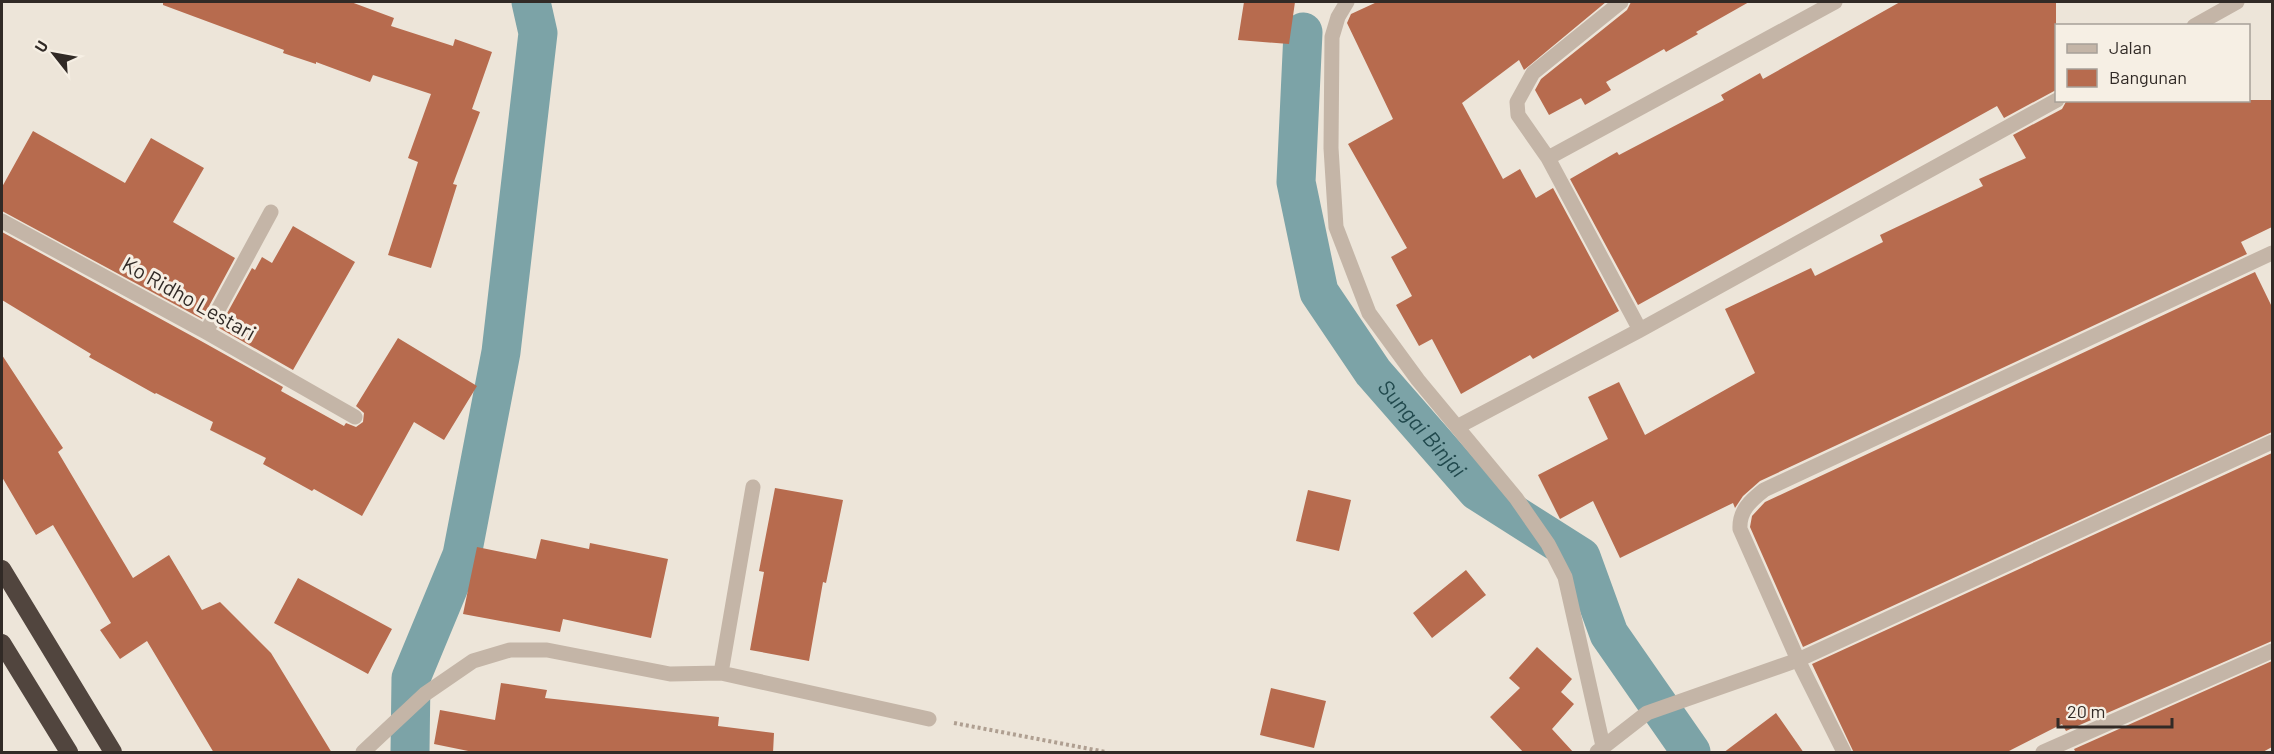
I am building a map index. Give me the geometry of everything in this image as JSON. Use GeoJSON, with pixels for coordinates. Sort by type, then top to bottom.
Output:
{"type":"FeatureCollection","features":[{"type":"Feature","properties":{"kind":"highway"},"geometry":{"type":"LineString","coordinates":[[2,569],[113,753]]}},
{"type":"Feature","properties":{"kind":"highway"},"geometry":{"type":"LineString","coordinates":[[2,643],[69,753]]}},
{"type":"Feature","properties":{"kind":"street"},"geometry":{"type":"LineString","coordinates":[[1347,2],[1338,17],[1332,38],[1331,148],[1336,226],[1369,313],[1418,380],[1516,498],[1548,544],[1565,577],[1600,749],[1647,712],[1798,660],[2272,442]]}},
{"type":"Feature","properties":{"kind":"street"},"geometry":{"type":"LineString","coordinates":[[1621,2],[1533,73],[1522,89],[1517,102],[1518,115],[1548,158],[1640,330]]}},
{"type":"Feature","properties":{"kind":"street"},"geometry":{"type":"LineString","coordinates":[[1548,158],[1834,2]]}},
{"type":"Feature","properties":{"kind":"street"},"geometry":{"type":"LineString","coordinates":[[2198,24],[2238,2]]}},
{"type":"Feature","properties":{"kind":"street"},"geometry":{"type":"LineString","coordinates":[[1457,427],[1640,330],[2055,101]]}},
{"type":"Feature","properties":{"kind":"street"},"geometry":{"type":"LineString","coordinates":[[206,332],[272,212]]}},
{"type":"Feature","properties":{"kind":"street","name":"Ko Ridho Lestari"},"geometry":{"type":"LineString","coordinates":[[2,221],[206,332],[355,417]]}},
{"type":"Feature","properties":{"kind":"street"},"geometry":{"type":"LineString","coordinates":[[1844,753],[1798,660],[1740,529],[1740,520],[1749,502],[1764,490],[2272,254]]}},
{"type":"Feature","properties":{"kind":"street"},"geometry":{"type":"LineString","coordinates":[[720,673],[753,487]]}},
{"type":"Feature","properties":{"kind":"street"},"geometry":{"type":"LineString","coordinates":[[363,753],[425,694],[473,661],[510,650],[547,650],[670,674],[720,673],[929,718]]}},
{"type":"Feature","properties":{"kind":"street"},"geometry":{"type":"LineString","coordinates":[[2043,753],[2272,651]]}},
{"type":"Feature","properties":{"kind":"path"},"geometry":{"type":"LineString","coordinates":[[929,718],[1106,753]]}},
{"type":"Feature","properties":{"kind":"building"},"geometry":{"type":"Polygon","coordinates":[[[163,2],[351,2],[394,18],[391,26],[453,46],[455,39],[492,52],[472,109],[480,112],[453,184],[457,185],[431,268],[388,255],[418,162],[408,158],[431,94],[373,75],[370,82],[316,62],[316,64],[283,53],[284,50],[163,5],[163,2]]]}},
{"type":"Feature","properties":{"kind":"building"},"geometry":{"type":"Polygon","coordinates":[[[1244,2],[1295,2],[1289,44],[1238,40],[1244,2]]]}},
{"type":"Feature","properties":{"kind":"building"},"geometry":{"type":"Polygon","coordinates":[[[1377,2],[1606,2],[1524,70],[1519,60],[1462,103],[1503,179],[1520,169],[1536,198],[1553,188],[1619,311],[1533,359],[1530,355],[1461,394],[1432,339],[1419,346],[1396,305],[1412,296],[1391,257],[1407,248],[1348,144],[1393,119],[1347,23],[1351,14],[1377,2]]]}},
{"type":"Feature","properties":{"kind":"building"},"geometry":{"type":"Polygon","coordinates":[[[1631,2],[1749,2],[1666,52],[1664,49],[1606,82],[1611,90],[1585,105],[1581,98],[1549,115],[1535,90],[1541,79],[1627,10],[1631,2]]]}},
{"type":"Feature","properties":{"kind":"building"},"geometry":{"type":"Polygon","coordinates":[[[1900,2],[2056,2],[2055,91],[2004,118],[1997,106],[1638,305],[1570,179],[1617,152],[1619,155],[1724,100],[1721,95],[1760,73],[1763,79],[1900,2]]]}},
{"type":"Feature","properties":{"kind":"building"},"geometry":{"type":"Polygon","coordinates":[[[2272,100],[2272,227],[2241,242],[2247,254],[1760,481],[1743,496],[1735,508],[1733,503],[1620,558],[1593,501],[1560,519],[1538,475],[1608,439],[1588,397],[1619,382],[1645,435],[1755,373],[1725,309],[1811,268],[1815,276],[1883,242],[1880,235],[1983,186],[1979,179],[2026,158],[2013,135],[2062,109],[2066,102],[2272,100]]]}},
{"type":"Feature","properties":{"kind":"building"},"geometry":{"type":"Polygon","coordinates":[[[33,131],[125,183],[151,138],[204,168],[173,222],[235,258],[202,319],[2,211],[2,187],[33,131]]]}},
{"type":"Feature","properties":{"kind":"building"},"geometry":{"type":"Polygon","coordinates":[[[293,226],[355,262],[293,370],[219,328],[252,268],[255,270],[262,257],[272,263],[293,226]]]}},
{"type":"Feature","properties":{"kind":"building"},"geometry":{"type":"Polygon","coordinates":[[[2,232],[283,387],[281,391],[344,426],[346,423],[356,427],[363,422],[364,413],[356,406],[398,338],[477,386],[444,440],[414,422],[362,516],[263,464],[266,458],[210,430],[213,422],[155,394],[89,357],[91,354],[2,300],[2,232]]]}},
{"type":"Feature","properties":{"kind":"building"},"geometry":{"type":"Polygon","coordinates":[[[2255,272],[2272,307],[2272,432],[1803,647],[1750,527],[1752,516],[1765,502],[2255,272]]]}},
{"type":"Feature","properties":{"kind":"building"},"geometry":{"type":"Polygon","coordinates":[[[2,355],[63,448],[58,452],[133,578],[169,555],[202,610],[220,602],[271,653],[332,753],[214,753],[147,641],[120,659],[100,630],[111,623],[53,525],[36,535],[2,477],[2,355]]]}},
{"type":"Feature","properties":{"kind":"building"},"geometry":{"type":"Polygon","coordinates":[[[2272,453],[2272,641],[2066,731],[2062,724],[2005,753],[1854,753],[1812,664],[2272,453]]]}},
{"type":"Feature","properties":{"kind":"building"},"geometry":{"type":"Polygon","coordinates":[[[775,488],[843,500],[826,583],[823,582],[809,661],[750,650],[764,572],[759,571],[775,488]]]}},
{"type":"Feature","properties":{"kind":"building"},"geometry":{"type":"Polygon","coordinates":[[[1308,490],[1351,500],[1339,551],[1296,541],[1308,490]]]}},
{"type":"Feature","properties":{"kind":"building"},"geometry":{"type":"Polygon","coordinates":[[[541,539],[589,549],[590,543],[668,559],[651,638],[563,619],[560,632],[463,614],[477,547],[536,559],[541,539]]]}},
{"type":"Feature","properties":{"kind":"building"},"geometry":{"type":"Polygon","coordinates":[[[1466,570],[1486,595],[1432,638],[1413,613],[1466,570]]]}},
{"type":"Feature","properties":{"kind":"building"},"geometry":{"type":"Polygon","coordinates":[[[298,578],[392,629],[368,674],[274,623],[298,578]]]}},
{"type":"Feature","properties":{"kind":"building"},"geometry":{"type":"Polygon","coordinates":[[[1537,647],[1572,679],[1561,692],[1574,704],[1552,729],[1574,753],[1524,753],[1490,717],[1520,688],[1509,678],[1537,647]]]}},
{"type":"Feature","properties":{"kind":"building"},"geometry":{"type":"Polygon","coordinates":[[[2272,661],[2272,747],[2261,753],[2076,753],[2074,749],[2272,661]]]}},
{"type":"Feature","properties":{"kind":"building"},"geometry":{"type":"Polygon","coordinates":[[[501,683],[547,690],[545,698],[719,717],[718,726],[774,733],[773,753],[478,753],[434,744],[440,710],[495,720],[501,683]]]}},
{"type":"Feature","properties":{"kind":"building"},"geometry":{"type":"Polygon","coordinates":[[[1271,688],[1326,701],[1314,748],[1260,735],[1271,688]]]}},
{"type":"Feature","properties":{"kind":"building"},"geometry":{"type":"Polygon","coordinates":[[[1776,713],[1804,753],[1723,753],[1776,713]]]}},
{"type":"Feature","properties":{"kind":"waterway"},"geometry":{"type":"LineString","coordinates":[[410,752],[411,678],[462,555],[501,352],[538,33],[531,2]]}},
{"type":"Feature","properties":{"kind":"waterway","name":"Sungai Binjai"},"geometry":{"type":"LineString","coordinates":[[1303,32],[1296,182],[1319,292],[1373,372],[1477,491],[1581,557],[1609,634],[1691,752]]}}]}
